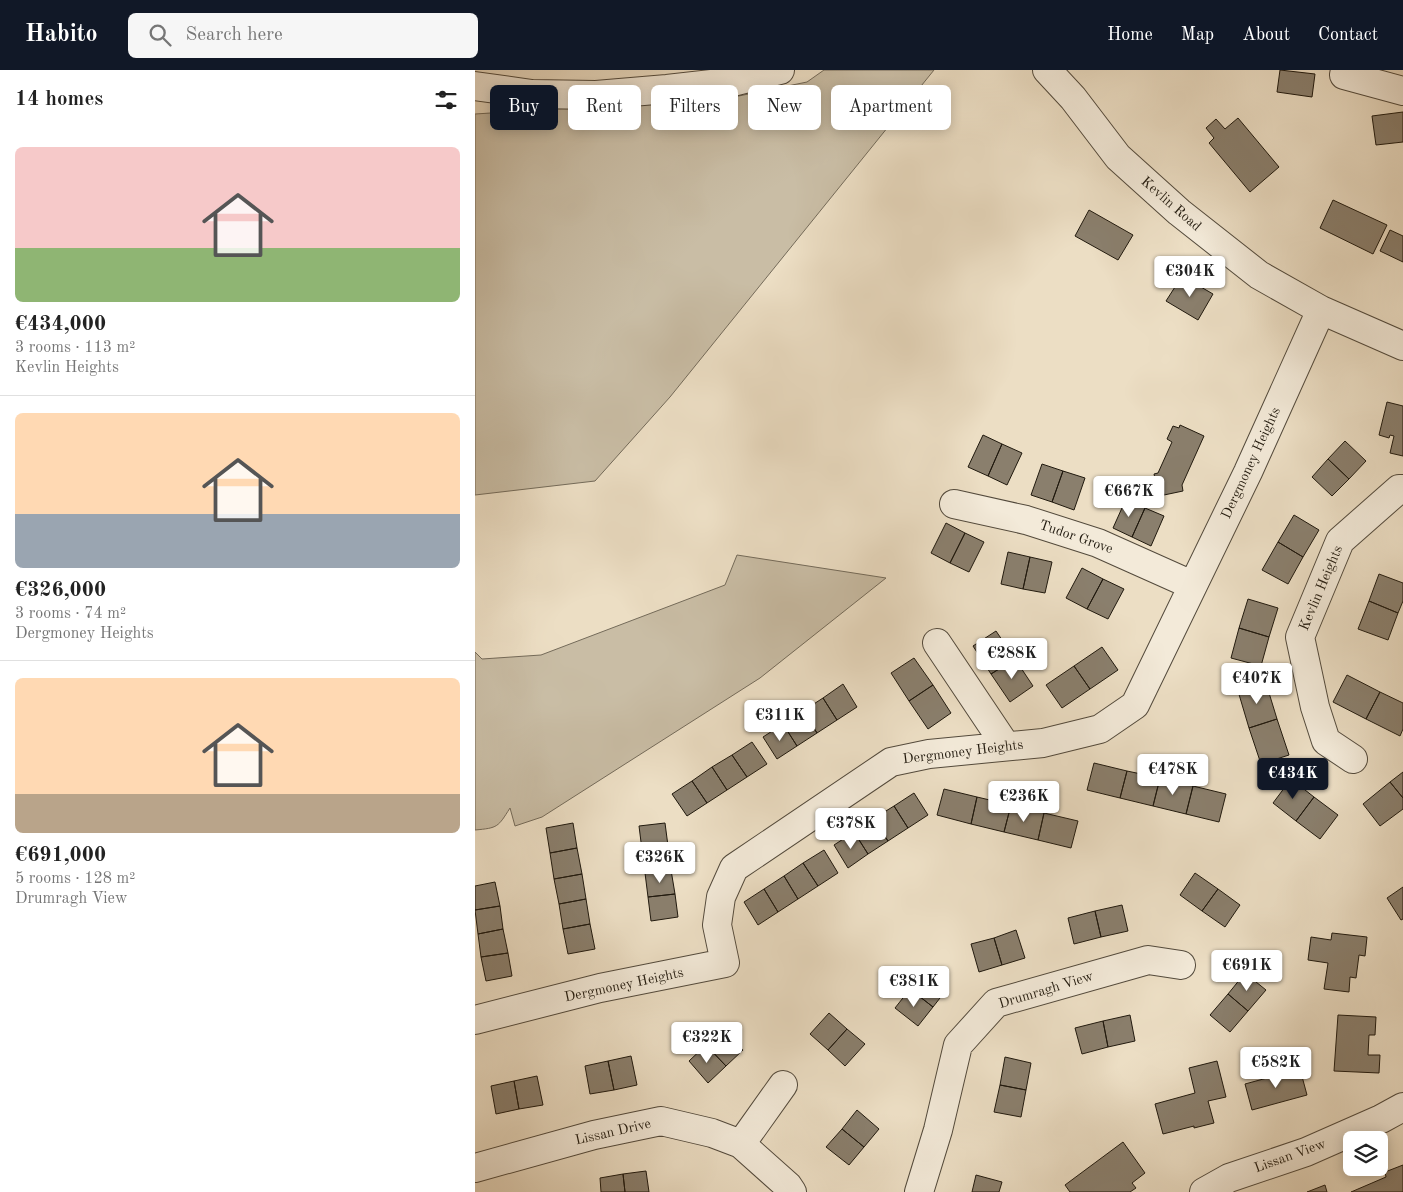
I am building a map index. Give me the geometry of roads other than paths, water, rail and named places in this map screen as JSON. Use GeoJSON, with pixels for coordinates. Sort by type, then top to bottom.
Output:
{"type":"FeatureCollection","features":[{"type":"Feature","properties":{"kind":"street"},"geometry":{"type":"LineString","coordinates":[[475,86],[532,94],[596,95],[779,70]]}},
{"type":"Feature","properties":{"kind":"street","name":"Kevlin Road"},"geometry":{"type":"LineString","coordinates":[[1047,70],[1073,98],[1118,157],[1179,212],[1259,275],[1321,310],[1403,346]]}},
{"type":"Feature","properties":{"kind":"street"},"geometry":{"type":"LineString","coordinates":[[1345,70],[1344,75],[1403,91]]}},
{"type":"Feature","properties":{"kind":"street","name":"Dergmoney Heights"},"geometry":{"type":"LineString","coordinates":[[475,1020],[600,988],[725,964],[717,925],[721,897],[734,868],[891,762],[929,754],[1043,742],[1100,729],[1135,705],[1248,472],[1321,310]]}},
{"type":"Feature","properties":{"kind":"street","name":"Kevlin Heights"},"geometry":{"type":"LineString","coordinates":[[1353,758],[1326,741],[1315,707],[1300,637],[1339,541],[1399,490],[1403,489]]}},
{"type":"Feature","properties":{"kind":"street","name":"Tudor Grove"},"geometry":{"type":"LineString","coordinates":[[954,504],[1026,520],[1098,543],[1192,585]]}},
{"type":"Feature","properties":{"kind":"street"},"geometry":{"type":"LineString","coordinates":[[937,643],[1006,746]]}},
{"type":"Feature","properties":{"kind":"street","name":"Drumragh View"},"geometry":{"type":"LineString","coordinates":[[919,1192],[938,1130],[959,1044],[996,1003],[1149,960],[1181,964]]}},
{"type":"Feature","properties":{"kind":"street"},"geometry":{"type":"LineString","coordinates":[[741,1144],[783,1085]]}},
{"type":"Feature","properties":{"kind":"street","name":"Lissan View"},"geometry":{"type":"LineString","coordinates":[[1204,1192],[1229,1178],[1306,1152],[1381,1119],[1403,1107]]}},
{"type":"Feature","properties":{"kind":"street","name":"Lissan Drive"},"geometry":{"type":"LineString","coordinates":[[475,1168],[594,1135],[661,1121],[712,1133],[741,1144],[788,1186],[792,1192]]}}]}
